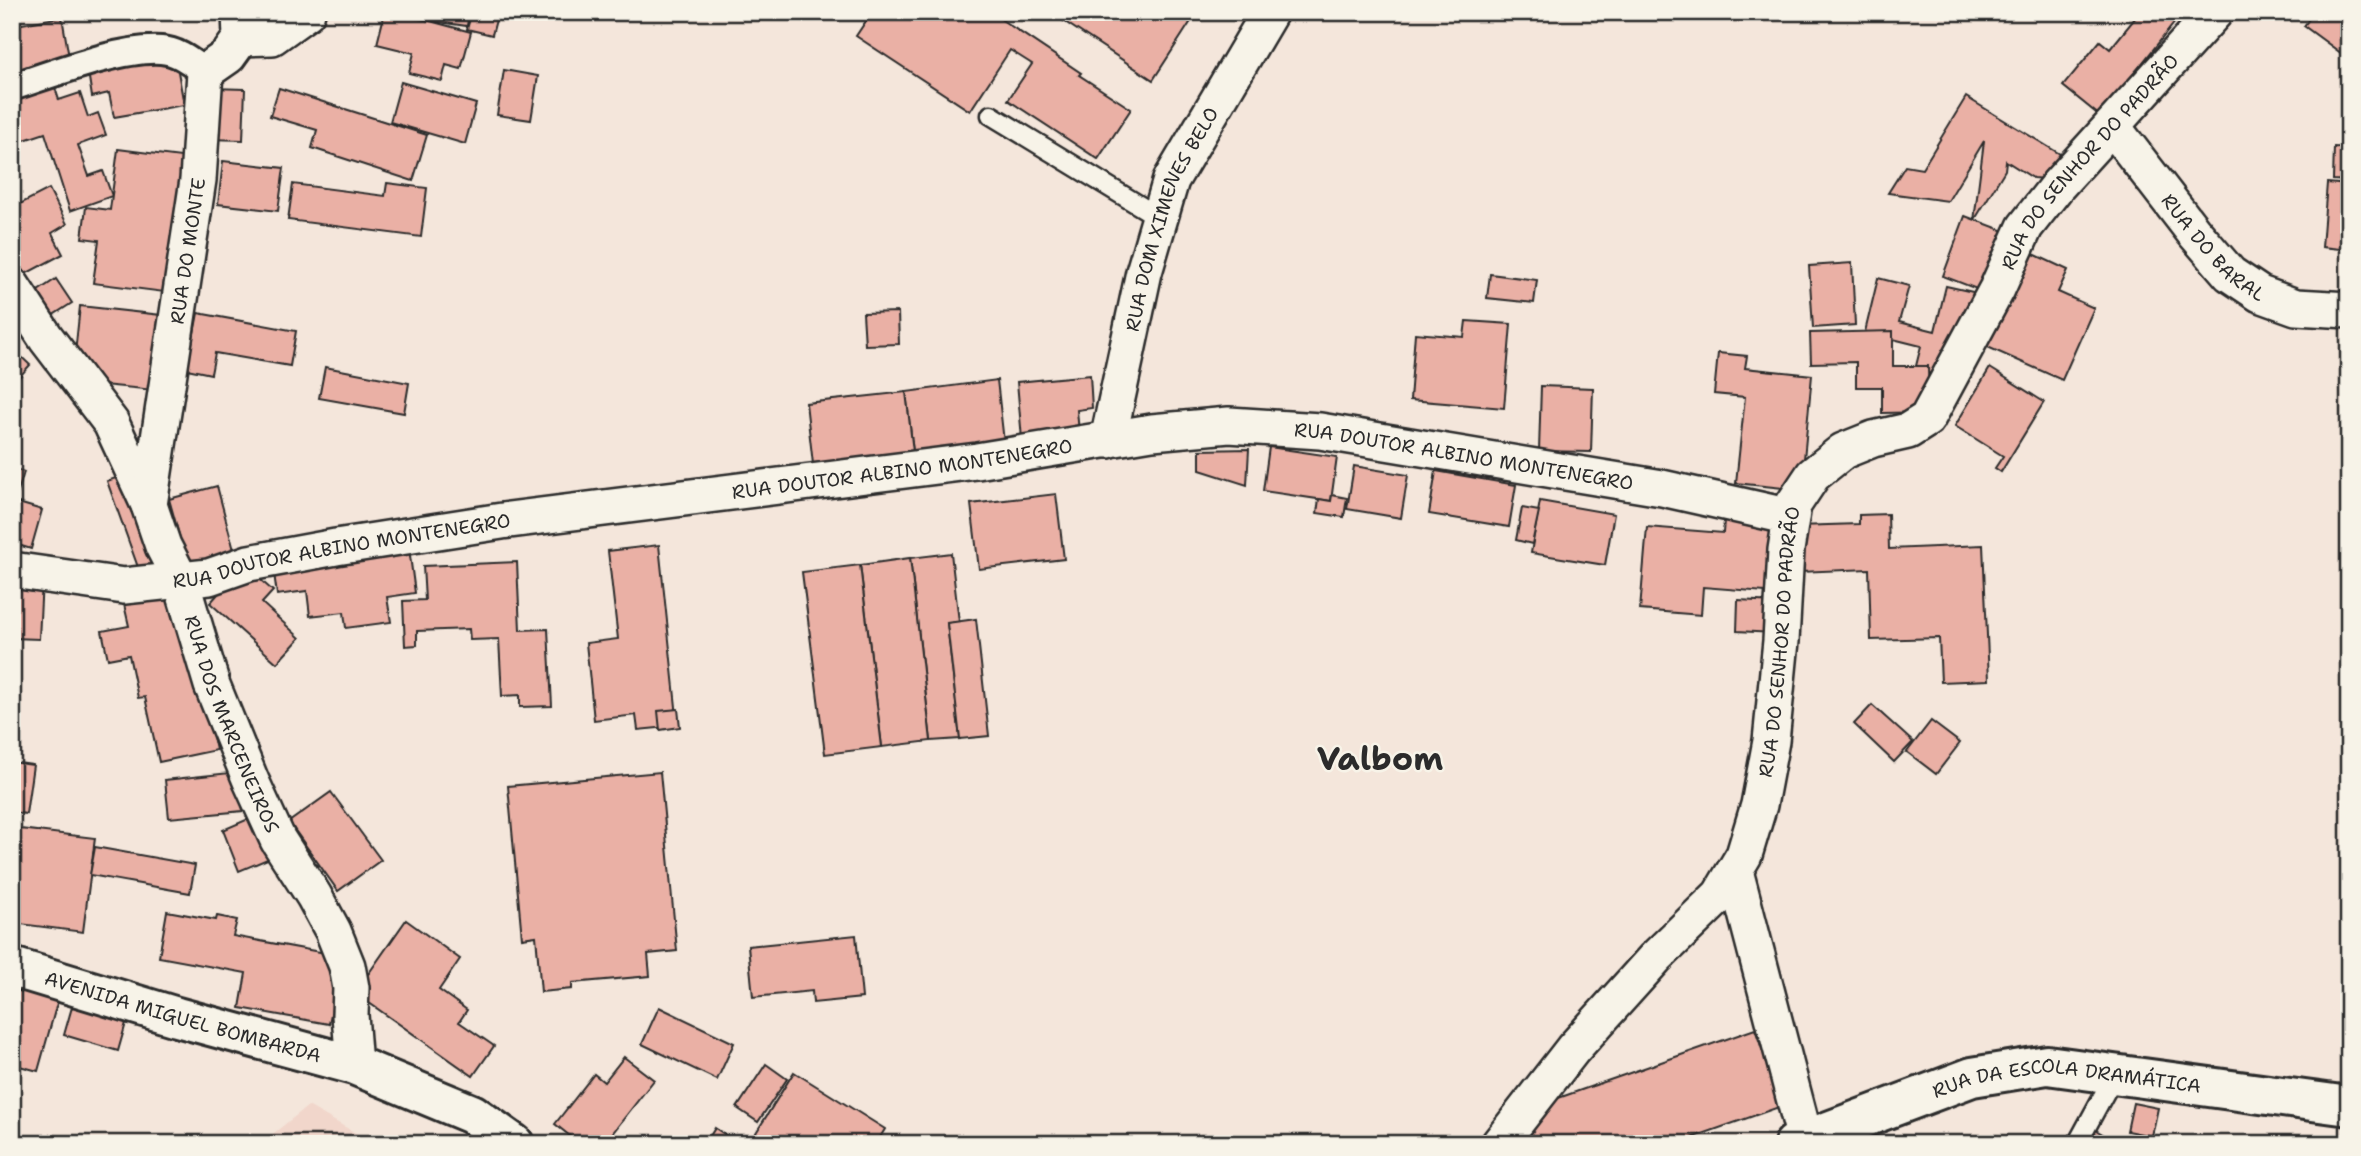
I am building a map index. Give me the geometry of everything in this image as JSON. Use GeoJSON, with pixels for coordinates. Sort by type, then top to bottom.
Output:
{"type":"FeatureCollection","features":[{"type":"Feature","properties":{"kind":"street"},"geometry":{"type":"LineString","coordinates":[[12,87],[129,52],[163,50],[184,57],[205,72],[228,56],[240,25],[272,37],[307,12]]}},
{"type":"Feature","properties":{"kind":"street","name":"RUA DOM XIMENES BELO"},"geometry":{"type":"LineString","coordinates":[[1108,440],[1144,272],[1171,180],[1270,12]]}},
{"type":"Feature","properties":{"kind":"street","name":"RUA DO SENHOR DO PADRÃO"},"geometry":{"type":"LineString","coordinates":[[1499,1144],[1573,1049],[1655,958],[1720,895],[1744,855],[1759,805],[1771,741],[1781,641],[1786,550],[1793,505],[1813,475],[1843,450],[1873,439],[1908,432],[1927,419],[1997,289],[2025,227],[2058,185],[2215,12]]}},
{"type":"Feature","properties":{"kind":"street","name":"RUA DO MONTE"},"geometry":{"type":"LineString","coordinates":[[149,505],[198,180],[205,72]]}},
{"type":"Feature","properties":{"kind":"street","name":"RUA DO BARAL"},"geometry":{"type":"LineString","coordinates":[[2112,126],[2193,231],[2231,274],[2260,295],[2296,307],[2349,310]]}},
{"type":"Feature","properties":{"kind":"street","name":"RUA DOS MARCENEIROS"},"geometry":{"type":"LineString","coordinates":[[12,286],[54,349],[111,423],[149,505],[163,546],[181,581],[212,685],[251,781],[278,840],[333,931],[347,966],[351,988],[354,1065]]}},
{"type":"Feature","properties":{"kind":"street","name":"RUA DOUTOR ALBINO MONTENEGRO"},"geometry":{"type":"LineString","coordinates":[[12,570],[124,586],[181,581],[209,577],[249,563],[502,521],[977,461],[1152,432],[1229,425],[1320,431],[1662,488],[1791,517]]}},
{"type":"Feature","properties":{"kind":"street"},"geometry":{"type":"LineString","coordinates":[[1735,871],[1800,1142]]}},
{"type":"Feature","properties":{"kind":"street","name":"AVENIDA MIGUEL BOMBARDA"},"geometry":{"type":"LineString","coordinates":[[12,967],[177,1017],[354,1065],[472,1114],[514,1144]]}},
{"type":"Feature","properties":{"kind":"street","name":"RUA DA ESCOLA DRAMÁTICA"},"geometry":{"type":"LineString","coordinates":[[1800,1142],[1972,1077],[2047,1065],[2349,1106]]}},
{"type":"Feature","properties":{"kind":"lane"},"geometry":{"type":"LineString","coordinates":[[991,116],[1160,218]]}},
{"type":"Feature","properties":{"kind":"lane"},"geometry":{"type":"LineString","coordinates":[[2077,1144],[2115,1074]]}},
{"type":"Feature","properties":{"kind":"shaded area"},"geometry":{"type":"Polygon","coordinates":[[[308,1106],[375,1144],[260,1144],[308,1106]]]}},
{"type":"Feature","properties":{"kind":"building"},"geometry":{"type":"Polygon","coordinates":[[[385,12],[396,12],[471,32],[461,69],[446,65],[442,81],[409,73],[414,53],[377,44],[385,12]]]}},
{"type":"Feature","properties":{"kind":"building"},"geometry":{"type":"Polygon","coordinates":[[[411,12],[469,12],[467,26],[411,18],[411,12]]]}},
{"type":"Feature","properties":{"kind":"building"},"geometry":{"type":"Polygon","coordinates":[[[472,12],[498,12],[492,35],[467,29],[472,12]]]}},
{"type":"Feature","properties":{"kind":"building"},"geometry":{"type":"Polygon","coordinates":[[[872,12],[990,12],[1131,109],[1098,159],[1008,100],[1032,64],[1010,50],[970,111],[856,36],[872,12]]]}},
{"type":"Feature","properties":{"kind":"building"},"geometry":{"type":"Polygon","coordinates":[[[1050,12],[1197,12],[1153,80],[1050,12]]]}},
{"type":"Feature","properties":{"kind":"building"},"geometry":{"type":"Polygon","coordinates":[[[2140,12],[2183,12],[2100,116],[2063,86],[2100,41],[2110,49],[2140,12]]]}},
{"type":"Feature","properties":{"kind":"building"},"geometry":{"type":"Polygon","coordinates":[[[2314,12],[2349,12],[2349,59],[2304,26],[2314,12]]]}},
{"type":"Feature","properties":{"kind":"building"},"geometry":{"type":"Polygon","coordinates":[[[62,17],[71,69],[12,79],[12,49],[20,47],[16,25],[62,17]]]}},
{"type":"Feature","properties":{"kind":"building"},"geometry":{"type":"Polygon","coordinates":[[[174,49],[184,105],[114,117],[109,93],[92,97],[87,65],[174,49]]]}},
{"type":"Feature","properties":{"kind":"building"},"geometry":{"type":"Polygon","coordinates":[[[504,70],[538,76],[531,120],[497,115],[504,70]]]}},
{"type":"Feature","properties":{"kind":"building"},"geometry":{"type":"Polygon","coordinates":[[[51,75],[59,100],[80,93],[88,117],[98,113],[106,135],[78,145],[89,176],[103,171],[112,196],[70,211],[45,133],[12,144],[12,88],[51,75]]]}},
{"type":"Feature","properties":{"kind":"building"},"geometry":{"type":"Polygon","coordinates":[[[401,82],[476,104],[465,144],[390,122],[401,82]]]}},
{"type":"Feature","properties":{"kind":"building"},"geometry":{"type":"Polygon","coordinates":[[[211,88],[245,89],[243,140],[208,139],[211,88]]]}},
{"type":"Feature","properties":{"kind":"building"},"geometry":{"type":"Polygon","coordinates":[[[279,88],[427,135],[413,181],[312,148],[317,130],[270,116],[279,88]]]}},
{"type":"Feature","properties":{"kind":"building"},"geometry":{"type":"Polygon","coordinates":[[[1966,97],[2060,154],[2045,179],[2033,178],[2006,161],[2005,170],[1974,221],[1984,141],[1948,201],[1888,193],[1905,166],[1922,169],[1966,97]]]}},
{"type":"Feature","properties":{"kind":"building"},"geometry":{"type":"Polygon","coordinates":[[[2334,147],[2349,148],[2349,181],[2333,180],[2334,147]]]}},
{"type":"Feature","properties":{"kind":"building"},"geometry":{"type":"Polygon","coordinates":[[[118,149],[189,158],[172,293],[93,283],[99,240],[82,238],[86,207],[110,210],[118,149]]]}},
{"type":"Feature","properties":{"kind":"building"},"geometry":{"type":"Polygon","coordinates":[[[223,161],[284,168],[278,211],[218,204],[223,161]]]}},
{"type":"Feature","properties":{"kind":"building"},"geometry":{"type":"Polygon","coordinates":[[[387,183],[427,188],[421,237],[288,220],[293,184],[385,196],[387,183]]]}},
{"type":"Feature","properties":{"kind":"building"},"geometry":{"type":"Polygon","coordinates":[[[2327,183],[2349,185],[2349,250],[2322,247],[2327,183]]]}},
{"type":"Feature","properties":{"kind":"building"},"geometry":{"type":"Polygon","coordinates":[[[49,189],[67,224],[52,233],[63,254],[16,279],[12,271],[12,208],[49,189]]]}},
{"type":"Feature","properties":{"kind":"building"},"geometry":{"type":"Polygon","coordinates":[[[1965,216],[2010,233],[1987,293],[1943,276],[1965,216]]]}},
{"type":"Feature","properties":{"kind":"building"},"geometry":{"type":"Polygon","coordinates":[[[2025,250],[2068,270],[2058,292],[2094,308],[2062,380],[1983,345],[2025,250]]]}},
{"type":"Feature","properties":{"kind":"building"},"geometry":{"type":"Polygon","coordinates":[[[1852,263],[1855,325],[1813,328],[1809,266],[1852,263]]]}},
{"type":"Feature","properties":{"kind":"building"},"geometry":{"type":"Polygon","coordinates":[[[1490,274],[1537,280],[1534,303],[1487,298],[1490,274]]]}},
{"type":"Feature","properties":{"kind":"building"},"geometry":{"type":"Polygon","coordinates":[[[1878,278],[1909,286],[1899,322],[1935,331],[1946,286],[1973,292],[1952,379],[1915,370],[1921,346],[1865,332],[1878,278]]]}},
{"type":"Feature","properties":{"kind":"building"},"geometry":{"type":"Polygon","coordinates":[[[56,279],[72,303],[50,317],[35,293],[56,279]]]}},
{"type":"Feature","properties":{"kind":"building"},"geometry":{"type":"Polygon","coordinates":[[[80,306],[161,315],[154,390],[72,382],[80,306]]]}},
{"type":"Feature","properties":{"kind":"building"},"geometry":{"type":"Polygon","coordinates":[[[898,312],[899,344],[865,345],[863,313],[898,312]]]}},
{"type":"Feature","properties":{"kind":"building"},"geometry":{"type":"Polygon","coordinates":[[[198,313],[296,331],[290,366],[215,353],[211,374],[187,369],[198,313]]]}},
{"type":"Feature","properties":{"kind":"building"},"geometry":{"type":"Polygon","coordinates":[[[1466,321],[1511,324],[1504,408],[1410,400],[1415,333],[1464,337],[1466,321]]]}},
{"type":"Feature","properties":{"kind":"building"},"geometry":{"type":"Polygon","coordinates":[[[1893,331],[1893,366],[1928,366],[1929,412],[1882,413],[1882,387],[1856,387],[1856,362],[1811,363],[1810,333],[1893,331]]]}},
{"type":"Feature","properties":{"kind":"building"},"geometry":{"type":"Polygon","coordinates":[[[12,348],[30,365],[12,385],[12,348]]]}},
{"type":"Feature","properties":{"kind":"building"},"geometry":{"type":"Polygon","coordinates":[[[1718,353],[1747,356],[1745,368],[1812,375],[1801,490],[1736,483],[1745,397],[1714,394],[1718,353]]]}},
{"type":"Feature","properties":{"kind":"building"},"geometry":{"type":"Polygon","coordinates":[[[325,367],[409,383],[404,413],[319,398],[325,367]]]}},
{"type":"Feature","properties":{"kind":"building"},"geometry":{"type":"Polygon","coordinates":[[[1990,368],[2044,402],[2001,472],[1995,468],[2003,456],[1955,426],[1990,368]]]}},
{"type":"Feature","properties":{"kind":"building"},"geometry":{"type":"Polygon","coordinates":[[[1090,375],[1092,408],[1077,410],[1079,433],[1022,439],[1017,382],[1090,375]]]}},
{"type":"Feature","properties":{"kind":"building"},"geometry":{"type":"Polygon","coordinates":[[[997,380],[1004,442],[913,452],[906,392],[997,380]]]}},
{"type":"Feature","properties":{"kind":"building"},"geometry":{"type":"Polygon","coordinates":[[[1541,386],[1593,388],[1591,452],[1539,451],[1541,386]]]}},
{"type":"Feature","properties":{"kind":"building"},"geometry":{"type":"Polygon","coordinates":[[[906,392],[913,452],[813,464],[806,403],[906,392]]]}},
{"type":"Feature","properties":{"kind":"building"},"geometry":{"type":"Polygon","coordinates":[[[1269,447],[1337,457],[1331,501],[1263,491],[1269,447]]]}},
{"type":"Feature","properties":{"kind":"building"},"geometry":{"type":"Polygon","coordinates":[[[1249,449],[1247,485],[1200,470],[1200,450],[1249,449]]]}},
{"type":"Feature","properties":{"kind":"building"},"geometry":{"type":"Polygon","coordinates":[[[1354,466],[1408,475],[1401,518],[1347,509],[1354,466]]]}},
{"type":"Feature","properties":{"kind":"building"},"geometry":{"type":"Polygon","coordinates":[[[12,468],[24,472],[15,502],[42,510],[31,549],[12,543],[12,468]]]}},
{"type":"Feature","properties":{"kind":"building"},"geometry":{"type":"Polygon","coordinates":[[[136,471],[168,560],[139,570],[107,481],[136,471]]]}},
{"type":"Feature","properties":{"kind":"building"},"geometry":{"type":"Polygon","coordinates":[[[1436,471],[1516,485],[1509,527],[1429,514],[1436,471]]]}},
{"type":"Feature","properties":{"kind":"building"},"geometry":{"type":"Polygon","coordinates":[[[217,486],[235,554],[188,567],[169,499],[217,486]]]}},
{"type":"Feature","properties":{"kind":"building"},"geometry":{"type":"Polygon","coordinates":[[[1056,494],[1064,559],[979,569],[971,504],[1056,494]]]}},
{"type":"Feature","properties":{"kind":"building"},"geometry":{"type":"Polygon","coordinates":[[[1332,495],[1347,498],[1344,517],[1317,513],[1319,499],[1331,501],[1332,495]]]}},
{"type":"Feature","properties":{"kind":"building"},"geometry":{"type":"Polygon","coordinates":[[[1540,501],[1614,514],[1605,565],[1531,553],[1540,501]]]}},
{"type":"Feature","properties":{"kind":"building"},"geometry":{"type":"Polygon","coordinates":[[[1522,508],[1539,511],[1532,544],[1516,540],[1522,508]]]}},
{"type":"Feature","properties":{"kind":"building"},"geometry":{"type":"Polygon","coordinates":[[[1725,508],[1784,514],[1778,593],[1703,587],[1701,615],[1640,610],[1647,527],[1723,533],[1725,508]]]}},
{"type":"Feature","properties":{"kind":"building"},"geometry":{"type":"Polygon","coordinates":[[[1888,514],[1889,549],[1983,545],[1989,680],[1941,682],[1939,638],[1871,640],[1869,569],[1799,572],[1797,526],[1859,524],[1859,515],[1888,514]]]}},
{"type":"Feature","properties":{"kind":"building"},"geometry":{"type":"Polygon","coordinates":[[[659,545],[678,726],[638,730],[636,715],[594,720],[586,643],[618,639],[608,551],[659,545]]]}},
{"type":"Feature","properties":{"kind":"building"},"geometry":{"type":"Polygon","coordinates":[[[409,548],[415,593],[387,597],[391,622],[346,628],[344,612],[310,616],[307,591],[277,595],[273,566],[409,548]]]}},
{"type":"Feature","properties":{"kind":"building"},"geometry":{"type":"Polygon","coordinates":[[[951,553],[959,622],[947,623],[960,739],[931,741],[910,558],[951,553]]]}},
{"type":"Feature","properties":{"kind":"building"},"geometry":{"type":"Polygon","coordinates":[[[910,558],[931,741],[882,747],[860,565],[910,558]]]}},
{"type":"Feature","properties":{"kind":"building"},"geometry":{"type":"Polygon","coordinates":[[[517,562],[520,630],[548,629],[552,706],[520,707],[520,695],[502,696],[499,639],[470,640],[469,629],[417,631],[417,645],[405,646],[403,601],[425,600],[423,566],[517,562]]]}},
{"type":"Feature","properties":{"kind":"building"},"geometry":{"type":"Polygon","coordinates":[[[244,565],[273,591],[262,603],[300,638],[277,663],[210,603],[244,565]]]}},
{"type":"Feature","properties":{"kind":"building"},"geometry":{"type":"Polygon","coordinates":[[[860,565],[882,747],[825,754],[802,572],[860,565]]]}},
{"type":"Feature","properties":{"kind":"building"},"geometry":{"type":"Polygon","coordinates":[[[12,578],[42,580],[39,639],[12,638],[12,578]]]}},
{"type":"Feature","properties":{"kind":"building"},"geometry":{"type":"Polygon","coordinates":[[[174,589],[201,681],[216,750],[159,762],[145,697],[138,698],[129,655],[108,659],[102,631],[129,626],[123,600],[174,589]]]}},
{"type":"Feature","properties":{"kind":"building"},"geometry":{"type":"Polygon","coordinates":[[[1738,600],[1775,602],[1774,633],[1737,631],[1738,600]]]}},
{"type":"Feature","properties":{"kind":"building"},"geometry":{"type":"Polygon","coordinates":[[[976,619],[989,736],[960,739],[947,623],[976,619]]]}},
{"type":"Feature","properties":{"kind":"building"},"geometry":{"type":"Polygon","coordinates":[[[1872,705],[1913,742],[1894,762],[1854,724],[1872,705]]]}},
{"type":"Feature","properties":{"kind":"building"},"geometry":{"type":"Polygon","coordinates":[[[678,709],[680,727],[660,730],[658,711],[678,709]]]}},
{"type":"Feature","properties":{"kind":"building"},"geometry":{"type":"Polygon","coordinates":[[[1931,721],[1960,743],[1936,774],[1907,752],[1931,721]]]}},
{"type":"Feature","properties":{"kind":"building"},"geometry":{"type":"Polygon","coordinates":[[[12,762],[33,765],[26,814],[12,812],[12,762]]]}},
{"type":"Feature","properties":{"kind":"building"},"geometry":{"type":"Polygon","coordinates":[[[239,772],[243,811],[169,818],[165,780],[239,772]]]}},
{"type":"Feature","properties":{"kind":"building"},"geometry":{"type":"Polygon","coordinates":[[[660,772],[677,951],[648,954],[650,976],[572,983],[572,989],[541,992],[536,936],[522,938],[508,786],[660,772]]]}},
{"type":"Feature","properties":{"kind":"building"},"geometry":{"type":"Polygon","coordinates":[[[331,792],[381,860],[338,891],[289,822],[331,792]]]}},
{"type":"Feature","properties":{"kind":"building"},"geometry":{"type":"Polygon","coordinates":[[[253,817],[270,858],[239,871],[223,830],[253,817]]]}},
{"type":"Feature","properties":{"kind":"building"},"geometry":{"type":"Polygon","coordinates":[[[12,828],[95,838],[83,932],[13,923],[12,928],[12,828]]]}},
{"type":"Feature","properties":{"kind":"building"},"geometry":{"type":"Polygon","coordinates":[[[95,847],[195,865],[190,893],[90,875],[95,847]]]}},
{"type":"Feature","properties":{"kind":"building"},"geometry":{"type":"Polygon","coordinates":[[[167,911],[216,920],[217,916],[237,920],[233,936],[342,956],[329,1024],[240,1008],[246,973],[159,957],[167,911]]]}},
{"type":"Feature","properties":{"kind":"building"},"geometry":{"type":"Polygon","coordinates":[[[406,920],[460,959],[439,990],[467,1010],[459,1022],[494,1046],[473,1076],[355,993],[406,920]]]}},
{"type":"Feature","properties":{"kind":"building"},"geometry":{"type":"Polygon","coordinates":[[[856,935],[862,998],[813,1003],[812,991],[753,997],[748,946],[856,935]]]}},
{"type":"Feature","properties":{"kind":"building"},"geometry":{"type":"Polygon","coordinates":[[[12,983],[59,996],[38,1071],[12,1064],[12,983]]]}},
{"type":"Feature","properties":{"kind":"building"},"geometry":{"type":"Polygon","coordinates":[[[74,1000],[128,1016],[118,1051],[64,1035],[74,1000]]]}},
{"type":"Feature","properties":{"kind":"building"},"geometry":{"type":"Polygon","coordinates":[[[659,1007],[734,1043],[717,1080],[642,1044],[659,1007]]]}},
{"type":"Feature","properties":{"kind":"building"},"geometry":{"type":"Polygon","coordinates":[[[1755,1029],[1782,1106],[1674,1144],[1520,1144],[1510,1115],[1755,1029]]]}},
{"type":"Feature","properties":{"kind":"building"},"geometry":{"type":"Polygon","coordinates":[[[624,1057],[654,1080],[604,1144],[580,1144],[555,1124],[594,1074],[604,1082],[624,1057]]]}},
{"type":"Feature","properties":{"kind":"building"},"geometry":{"type":"Polygon","coordinates":[[[766,1064],[787,1079],[758,1122],[737,1108],[766,1064]]]}},
{"type":"Feature","properties":{"kind":"building"},"geometry":{"type":"Polygon","coordinates":[[[794,1072],[885,1129],[876,1144],[749,1144],[794,1072]]]}},
{"type":"Feature","properties":{"kind":"building"},"geometry":{"type":"Polygon","coordinates":[[[2133,1103],[2158,1108],[2152,1136],[2127,1131],[2133,1103]]]}},
{"type":"Feature","properties":{"kind":"building"},"geometry":{"type":"Polygon","coordinates":[[[2086,1124],[2119,1144],[2075,1144],[2086,1124]]]}},
{"type":"Feature","properties":{"kind":"building"},"geometry":{"type":"Polygon","coordinates":[[[715,1128],[739,1144],[705,1144],[715,1128]]]}},
{"type":"Feature","properties":{"kind":"district","name":"Valbom"},"geometry":{"type":"Point","coordinates":[1380,758]}}]}
